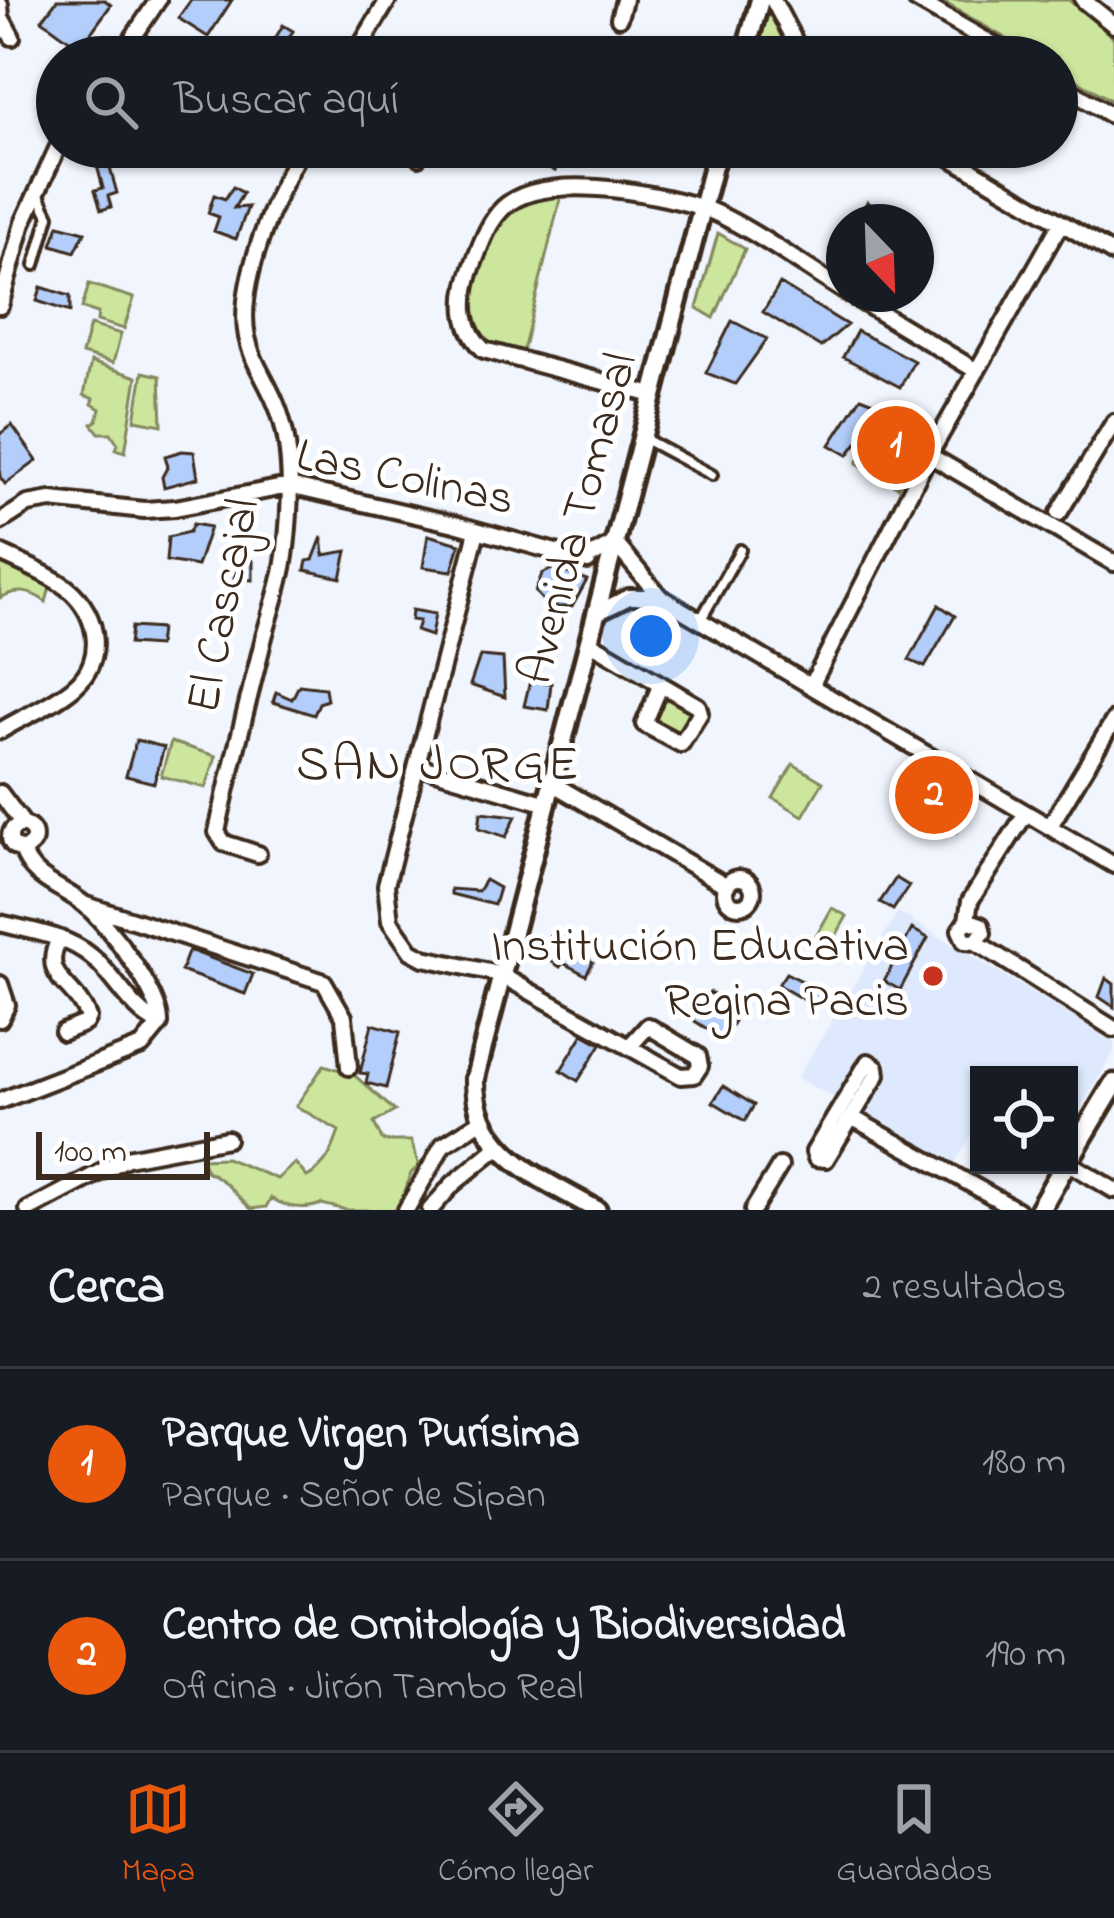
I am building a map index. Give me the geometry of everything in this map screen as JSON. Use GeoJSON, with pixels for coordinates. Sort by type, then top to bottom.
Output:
{"type":"FeatureCollection","features":[{"type":"Feature","properties":{"kind":"main road"},"geometry":{"type":"LineString","coordinates":[[1078,1145],[1114,1084]]}},
{"type":"Feature","properties":{"kind":"main road"},"geometry":{"type":"LineString","coordinates":[[1039,1210],[1061,1174]]}},
{"type":"Feature","properties":{"kind":"street"},"geometry":{"type":"LineString","coordinates":[[134,36],[158,0]]}},
{"type":"Feature","properties":{"kind":"street"},"geometry":{"type":"LineString","coordinates":[[367,36],[388,0]]}},
{"type":"Feature","properties":{"kind":"street"},"geometry":{"type":"LineString","coordinates":[[620,18],[625,0]]}},
{"type":"Feature","properties":{"kind":"street"},"geometry":{"type":"LineString","coordinates":[[750,36],[760,0]]}},
{"type":"Feature","properties":{"kind":"street"},"geometry":{"type":"LineString","coordinates":[[773,0],[792,36]]}},
{"type":"Feature","properties":{"kind":"street"},"geometry":{"type":"LineString","coordinates":[[916,0],[969,36]]}},
{"type":"Feature","properties":{"kind":"street"},"geometry":{"type":"LineString","coordinates":[[1083,0],[1114,25]]}},
{"type":"Feature","properties":{"kind":"street"},"geometry":{"type":"LineString","coordinates":[[1,4],[1,17],[12,37]]}},
{"type":"Feature","properties":{"kind":"street"},"geometry":{"type":"LineString","coordinates":[[1078,95],[1114,117]]}},
{"type":"Feature","properties":{"kind":"street"},"geometry":{"type":"LineString","coordinates":[[0,306],[47,168]]}},
{"type":"Feature","properties":{"kind":"street","name":"El Cascajal"},"geometry":{"type":"LineString","coordinates":[[258,854],[224,843],[217,832],[286,552],[285,432],[254,360],[246,334],[246,310],[266,222],[290,168]]}},
{"type":"Feature","properties":{"kind":"street"},"geometry":{"type":"LineString","coordinates":[[969,168],[1114,254]]}},
{"type":"Feature","properties":{"kind":"street","name":"Avenida Tomasal"},"geometry":{"type":"LineString","coordinates":[[482,1121],[475,1078],[499,974],[711,170]]}},
{"type":"Feature","properties":{"kind":"street"},"geometry":{"type":"LineString","coordinates":[[653,395],[484,350],[469,335],[464,317],[468,279],[490,223],[507,204],[538,189],[585,185],[701,207],[826,281]]}},
{"type":"Feature","properties":{"kind":"street"},"geometry":{"type":"LineString","coordinates":[[811,686],[929,455],[1061,223]]}},
{"type":"Feature","properties":{"kind":"street"},"geometry":{"type":"LineString","coordinates":[[878,312],[975,370]]}},
{"type":"Feature","properties":{"kind":"street"},"geometry":{"type":"LineString","coordinates":[[1059,513],[1114,422]]}},
{"type":"Feature","properties":{"kind":"street"},"geometry":{"type":"LineString","coordinates":[[929,455],[1114,563]]}},
{"type":"Feature","properties":{"kind":"street","name":"Las Colinas"},"geometry":{"type":"LineString","coordinates":[[0,522],[28,503],[51,500],[144,510],[289,486],[609,567]]}},
{"type":"Feature","properties":{"kind":"street"},"geometry":{"type":"LineString","coordinates":[[478,531],[386,884],[390,921],[411,950],[424,958],[499,974],[629,1047],[681,1076],[694,1075],[700,1066],[698,1056],[653,1027],[644,1027],[629,1047]]}},
{"type":"Feature","properties":{"kind":"street"},"geometry":{"type":"LineString","coordinates":[[584,560],[615,543],[660,597],[1114,865]]}},
{"type":"Feature","properties":{"kind":"street"},"geometry":{"type":"LineString","coordinates":[[0,553],[74,593],[86,611],[97,645],[85,677],[70,691],[0,731]]}},
{"type":"Feature","properties":{"kind":"street"},"geometry":{"type":"LineString","coordinates":[[597,614],[629,597],[660,597]]}},
{"type":"Feature","properties":{"kind":"street"},"geometry":{"type":"LineString","coordinates":[[589,642],[662,684],[700,709],[681,745],[644,724],[662,684]]}},
{"type":"Feature","properties":{"kind":"street"},"geometry":{"type":"LineString","coordinates":[[1050,826],[1114,720]]}},
{"type":"Feature","properties":{"kind":"street"},"geometry":{"type":"LineString","coordinates":[[418,766],[544,803]]}},
{"type":"Feature","properties":{"kind":"street"},"geometry":{"type":"LineString","coordinates":[[550,782],[727,886]]}},
{"type":"Feature","properties":{"kind":"street"},"geometry":{"type":"LineString","coordinates":[[4,800],[18,828],[12,844],[22,849],[32,870],[86,905],[324,982],[344,1017],[349,1066]]}},
{"type":"Feature","properties":{"kind":"street"},"geometry":{"type":"LineString","coordinates":[[1026,813],[970,902],[967,920],[981,925],[983,933],[976,942],[1114,1029]]}},
{"type":"Feature","properties":{"kind":"street"},"geometry":{"type":"LineString","coordinates":[[0,1101],[142,1046],[160,1024],[156,999],[86,905]]}},
{"type":"Feature","properties":{"kind":"street"},"geometry":{"type":"LineString","coordinates":[[0,923],[59,939],[94,957],[146,1015],[160,1024]]}},
{"type":"Feature","properties":{"kind":"street"},"geometry":{"type":"LineString","coordinates":[[59,939],[50,956],[51,967],[88,1017],[85,1023],[63,1032]]}},
{"type":"Feature","properties":{"kind":"street"},"geometry":{"type":"LineString","coordinates":[[0,984],[7,1004],[0,1019]]}},
{"type":"Feature","properties":{"kind":"street"},"geometry":{"type":"LineString","coordinates":[[873,1062],[877,1075],[853,1118],[826,1159],[816,1158],[814,1152],[862,1066],[873,1062]]}},
{"type":"Feature","properties":{"kind":"street"},"geometry":{"type":"LineString","coordinates":[[853,1118],[1017,1210]]}},
{"type":"Feature","properties":{"kind":"street"},"geometry":{"type":"LineString","coordinates":[[406,1210],[443,1145],[482,1121],[498,1148],[587,1208]]}},
{"type":"Feature","properties":{"kind":"street"},"geometry":{"type":"LineString","coordinates":[[28,1210],[139,1154],[227,1138]]}},
{"type":"Feature","properties":{"kind":"street"},"geometry":{"type":"LineString","coordinates":[[430,1210],[453,1184],[498,1148]]}},
{"type":"Feature","properties":{"kind":"street"},"geometry":{"type":"LineString","coordinates":[[753,1210],[780,1166]]}},
{"type":"Feature","properties":{"kind":"street"},"geometry":{"type":"LineString","coordinates":[[1078,1168],[1114,1190]]}},
{"type":"Feature","properties":{"kind":"lane"},"geometry":{"type":"LineString","coordinates":[[34,266],[49,216],[36,190]]}},
{"type":"Feature","properties":{"kind":"lane"},"geometry":{"type":"LineString","coordinates":[[642,437],[712,475]]}},
{"type":"Feature","properties":{"kind":"lane"},"geometry":{"type":"LineString","coordinates":[[700,620],[740,550]]}},
{"type":"Feature","properties":{"kind":"shaded area","name":"Institución Educativa Regina Pacis"},"geometry":{"type":"Polygon","coordinates":[[[898,912],[1114,1041],[1114,1051],[1078,1113],[1078,1066],[970,1066],[970,1138],[955,1163],[797,1078],[898,912]]]}},
{"type":"Feature","properties":{"kind":"green space"},"geometry":{"type":"Polygon","coordinates":[[[940,0],[1069,0],[1114,38],[1114,102],[1078,81],[1078,36],[1002,36],[940,0]]]}},
{"type":"Feature","properties":{"kind":"green space"},"geometry":{"type":"Polygon","coordinates":[[[772,11],[786,36],[757,36],[764,12],[772,11]]]}},
{"type":"Feature","properties":{"kind":"green space"},"geometry":{"type":"Polygon","coordinates":[[[547,193],[561,195],[523,351],[490,343],[472,309],[481,258],[504,213],[547,193]]]}},
{"type":"Feature","properties":{"kind":"green space"},"geometry":{"type":"Polygon","coordinates":[[[718,233],[745,249],[714,318],[697,308],[718,233]]]}},
{"type":"Feature","properties":{"kind":"green space"},"geometry":{"type":"Polygon","coordinates":[[[89,284],[134,298],[124,329],[97,321],[98,313],[82,308],[89,284]]]}},
{"type":"Feature","properties":{"kind":"green space"},"geometry":{"type":"Polygon","coordinates":[[[90,325],[121,334],[113,363],[82,354],[90,325]]]}},
{"type":"Feature","properties":{"kind":"green space"},"geometry":{"type":"Polygon","coordinates":[[[91,362],[137,377],[125,452],[116,449],[111,433],[99,433],[92,424],[100,409],[84,395],[91,362]]]}},
{"type":"Feature","properties":{"kind":"green space"},"geometry":{"type":"Polygon","coordinates":[[[143,372],[160,376],[162,425],[135,420],[143,372]]]}},
{"type":"Feature","properties":{"kind":"green space"},"geometry":{"type":"Polygon","coordinates":[[[894,402],[935,426],[898,487],[857,463],[894,402]]]}},
{"type":"Feature","properties":{"kind":"green space"},"geometry":{"type":"Polygon","coordinates":[[[0,564],[50,587],[46,602],[24,592],[0,598],[0,564]]]}},
{"type":"Feature","properties":{"kind":"green space"},"geometry":{"type":"Polygon","coordinates":[[[664,693],[697,711],[680,741],[648,723],[664,693]]]}},
{"type":"Feature","properties":{"kind":"green space"},"geometry":{"type":"Polygon","coordinates":[[[171,742],[216,756],[206,788],[161,776],[171,742]]]}},
{"type":"Feature","properties":{"kind":"green space"},"geometry":{"type":"Polygon","coordinates":[[[793,764],[823,782],[803,816],[773,798],[793,764]]]}},
{"type":"Feature","properties":{"kind":"green space"},"geometry":{"type":"Polygon","coordinates":[[[832,908],[847,916],[829,948],[814,940],[832,908]]]}},
{"type":"Feature","properties":{"kind":"green space"},"geometry":{"type":"Polygon","coordinates":[[[324,1065],[353,1074],[395,1111],[374,1123],[383,1141],[411,1141],[419,1166],[411,1173],[398,1210],[346,1210],[322,1204],[296,1207],[271,1198],[266,1207],[251,1209],[206,1171],[201,1159],[226,1158],[277,1179],[295,1163],[307,1177],[319,1168],[339,1131],[296,1106],[324,1065]]]}},
{"type":"Feature","properties":{"kind":"building"},"geometry":{"type":"Polygon","coordinates":[[[57,0],[105,0],[111,5],[89,36],[64,36],[42,20],[57,0]]]}},
{"type":"Feature","properties":{"kind":"building"},"geometry":{"type":"Polygon","coordinates":[[[191,0],[232,0],[209,36],[178,18],[191,0]]]}},
{"type":"Feature","properties":{"kind":"building"},"geometry":{"type":"Polygon","coordinates":[[[283,25],[293,31],[290,36],[277,36],[283,25]]]}},
{"type":"Feature","properties":{"kind":"building"},"geometry":{"type":"Polygon","coordinates":[[[98,168],[110,168],[117,193],[108,196],[111,207],[101,210],[95,190],[103,188],[98,168]]]}},
{"type":"Feature","properties":{"kind":"building"},"geometry":{"type":"Polygon","coordinates":[[[233,187],[243,193],[234,208],[248,207],[236,239],[214,231],[219,217],[208,213],[214,195],[225,199],[233,187]]]}},
{"type":"Feature","properties":{"kind":"building"},"geometry":{"type":"Polygon","coordinates":[[[59,225],[85,232],[75,252],[52,245],[59,225]]]}},
{"type":"Feature","properties":{"kind":"building"},"geometry":{"type":"Polygon","coordinates":[[[780,284],[847,325],[821,347],[763,312],[780,284]]]}},
{"type":"Feature","properties":{"kind":"building"},"geometry":{"type":"Polygon","coordinates":[[[41,287],[70,296],[70,312],[37,301],[41,287]]]}},
{"type":"Feature","properties":{"kind":"building"},"geometry":{"type":"Polygon","coordinates":[[[732,321],[767,339],[735,384],[706,373],[732,321]]]}},
{"type":"Feature","properties":{"kind":"building"},"geometry":{"type":"Polygon","coordinates":[[[857,331],[914,361],[900,387],[843,357],[857,331]]]}},
{"type":"Feature","properties":{"kind":"building"},"geometry":{"type":"Polygon","coordinates":[[[861,397],[884,406],[848,455],[830,445],[861,397]]]}},
{"type":"Feature","properties":{"kind":"building"},"geometry":{"type":"Polygon","coordinates":[[[12,425],[37,461],[5,484],[0,477],[0,434],[12,425]]]}},
{"type":"Feature","properties":{"kind":"building"},"geometry":{"type":"Polygon","coordinates":[[[194,452],[198,478],[164,487],[165,456],[194,452]]]}},
{"type":"Feature","properties":{"kind":"building"},"geometry":{"type":"Polygon","coordinates":[[[193,524],[210,527],[197,566],[166,561],[168,537],[189,532],[193,524]]]}},
{"type":"Feature","properties":{"kind":"building"},"geometry":{"type":"Polygon","coordinates":[[[428,535],[460,544],[452,571],[423,567],[428,535]]]}},
{"type":"Feature","properties":{"kind":"building"},"geometry":{"type":"Polygon","coordinates":[[[322,537],[324,555],[347,551],[341,578],[305,570],[322,537]]]}},
{"type":"Feature","properties":{"kind":"building"},"geometry":{"type":"Polygon","coordinates":[[[242,557],[253,561],[253,580],[234,578],[242,557]]]}},
{"type":"Feature","properties":{"kind":"building"},"geometry":{"type":"Polygon","coordinates":[[[554,568],[587,580],[572,607],[549,607],[535,592],[542,574],[554,568]]]}},
{"type":"Feature","properties":{"kind":"building"},"geometry":{"type":"Polygon","coordinates":[[[939,605],[955,616],[925,667],[909,660],[939,605]]]}},
{"type":"Feature","properties":{"kind":"building"},"geometry":{"type":"Polygon","coordinates":[[[412,610],[435,614],[431,636],[416,631],[419,621],[411,620],[412,610]]]}},
{"type":"Feature","properties":{"kind":"building"},"geometry":{"type":"Polygon","coordinates":[[[131,627],[160,629],[158,646],[129,644],[131,627]]]}},
{"type":"Feature","properties":{"kind":"building"},"geometry":{"type":"Polygon","coordinates":[[[480,656],[503,658],[505,697],[470,685],[480,656]]]}},
{"type":"Feature","properties":{"kind":"building"},"geometry":{"type":"Polygon","coordinates":[[[530,681],[551,683],[548,710],[524,706],[530,681]]]}},
{"type":"Feature","properties":{"kind":"building"},"geometry":{"type":"Polygon","coordinates":[[[299,685],[325,688],[327,700],[319,703],[314,715],[273,702],[276,692],[292,699],[299,685]]]}},
{"type":"Feature","properties":{"kind":"building"},"geometry":{"type":"Polygon","coordinates":[[[136,740],[164,747],[154,783],[126,776],[136,740]]]}},
{"type":"Feature","properties":{"kind":"building"},"geometry":{"type":"Polygon","coordinates":[[[934,787],[971,809],[957,832],[920,810],[934,787]]]}},
{"type":"Feature","properties":{"kind":"building"},"geometry":{"type":"Polygon","coordinates":[[[481,812],[516,816],[506,837],[479,828],[481,812]]]}},
{"type":"Feature","properties":{"kind":"building"},"geometry":{"type":"Polygon","coordinates":[[[896,878],[909,886],[893,910],[880,902],[896,878]]]}},
{"type":"Feature","properties":{"kind":"building"},"geometry":{"type":"Polygon","coordinates":[[[485,880],[499,888],[494,905],[451,894],[451,889],[478,891],[485,880]]]}},
{"type":"Feature","properties":{"kind":"building"},"geometry":{"type":"Polygon","coordinates":[[[912,929],[928,938],[900,990],[884,981],[912,929]]]}},
{"type":"Feature","properties":{"kind":"building"},"geometry":{"type":"Polygon","coordinates":[[[553,931],[575,945],[571,950],[593,962],[586,975],[563,963],[560,967],[539,953],[553,931]]]}},
{"type":"Feature","properties":{"kind":"building"},"geometry":{"type":"Polygon","coordinates":[[[189,950],[253,974],[245,994],[181,971],[189,950]]]}},
{"type":"Feature","properties":{"kind":"building"},"geometry":{"type":"Polygon","coordinates":[[[786,973],[824,992],[816,1007],[778,985],[786,973]]]}},
{"type":"Feature","properties":{"kind":"building"},"geometry":{"type":"Polygon","coordinates":[[[1106,978],[1114,984],[1114,1007],[1099,997],[1106,978]]]}},
{"type":"Feature","properties":{"kind":"building"},"geometry":{"type":"Polygon","coordinates":[[[710,992],[727,1002],[720,1013],[734,1021],[723,1039],[693,1020],[710,992]]]}},
{"type":"Feature","properties":{"kind":"building"},"geometry":{"type":"Polygon","coordinates":[[[372,1024],[400,1032],[386,1088],[366,1083],[368,1074],[360,1073],[372,1024]]]}},
{"type":"Feature","properties":{"kind":"building"},"geometry":{"type":"Polygon","coordinates":[[[583,1034],[601,1044],[578,1081],[561,1070],[583,1034]]]}},
{"type":"Feature","properties":{"kind":"building"},"geometry":{"type":"Polygon","coordinates":[[[723,1086],[754,1105],[745,1121],[713,1102],[723,1086]]]}},
{"type":"Feature","properties":{"kind":"place","name":"Parque Virgen Purísima"},"geometry":{"type":"Point","coordinates":[896,445]}},
{"type":"Feature","properties":{"kind":"place","name":"Centro de Ornitología y Biodiversidad"},"geometry":{"type":"Point","coordinates":[934,795]}},
{"type":"Feature","properties":{"kind":"place","name":"Institución Educativa Regina Pacis"},"geometry":{"type":"Point","coordinates":[933,976]}},
{"type":"Feature","properties":{"kind":"district","name":"SAN JORGE"},"geometry":{"type":"Point","coordinates":[439,766]}}]}
